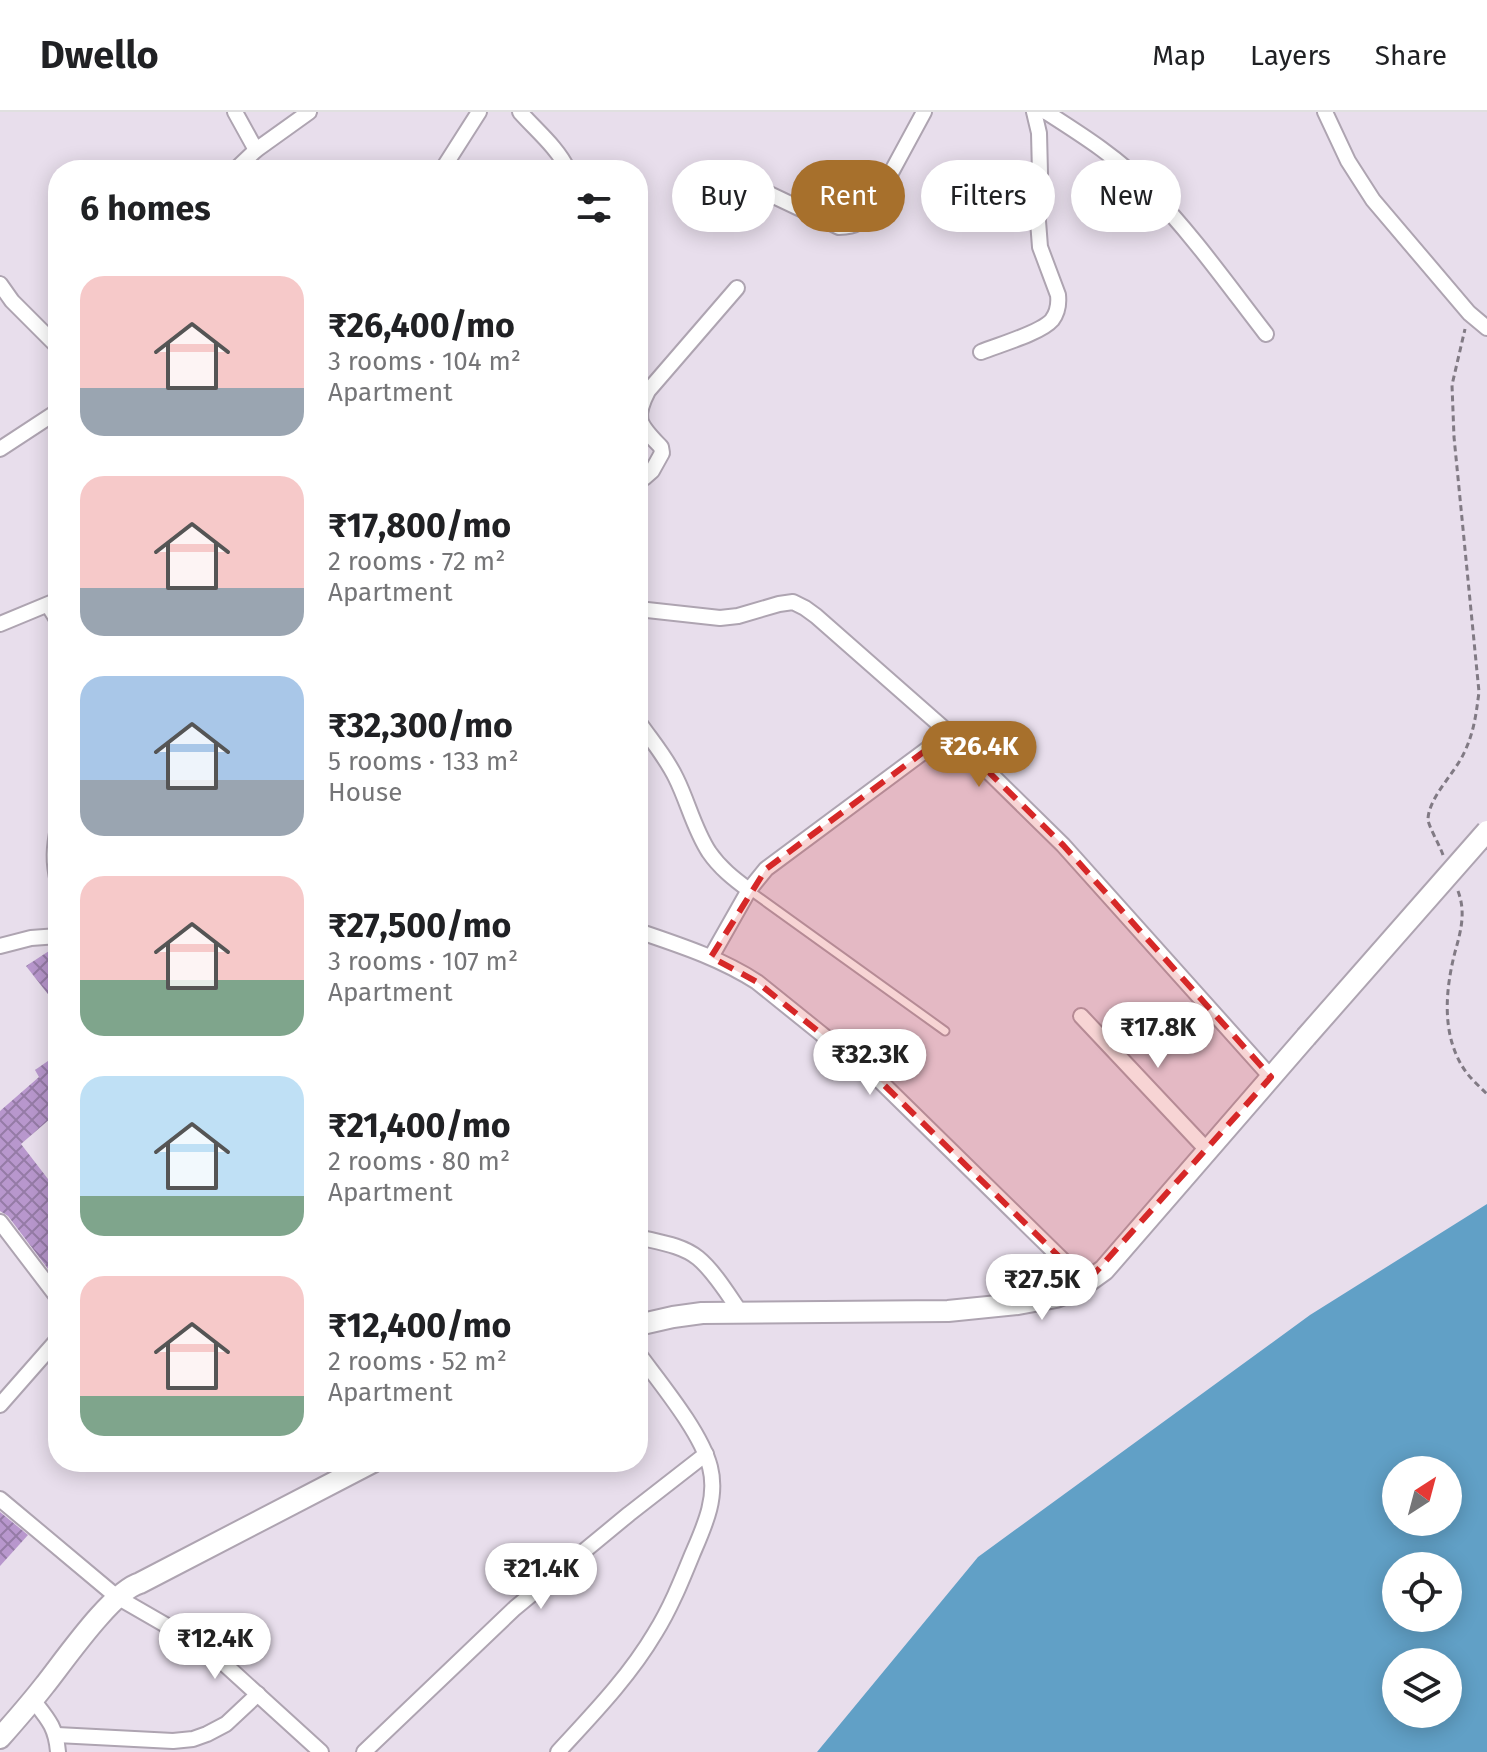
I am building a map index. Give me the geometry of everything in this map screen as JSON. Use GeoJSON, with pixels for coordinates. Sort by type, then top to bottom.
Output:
{"type":"FeatureCollection","features":[{"type":"Feature","properties":{"kind":"street"},"geometry":{"type":"LineString","coordinates":[[235,112],[256,150]]}},
{"type":"Feature","properties":{"kind":"street"},"geometry":{"type":"LineString","coordinates":[[246,160],[309,112]]}},
{"type":"Feature","properties":{"kind":"street"},"geometry":{"type":"LineString","coordinates":[[448,160],[479,112]]}},
{"type":"Feature","properties":{"kind":"street"},"geometry":{"type":"LineString","coordinates":[[520,112],[562,160]]}},
{"type":"Feature","properties":{"kind":"street"},"geometry":{"type":"LineString","coordinates":[[775,197],[839,227],[851,227],[863,220],[872,208],[924,112]]}},
{"type":"Feature","properties":{"kind":"street"},"geometry":{"type":"LineString","coordinates":[[981,352],[1041,328],[1050,322],[1059,303],[1040,247],[1039,133],[1034,112]]}},
{"type":"Feature","properties":{"kind":"street"},"geometry":{"type":"LineString","coordinates":[[1046,112],[1079,133],[1148,188],[1266,334]]}},
{"type":"Feature","properties":{"kind":"street"},"geometry":{"type":"LineString","coordinates":[[1325,112],[1348,161],[1373,200],[1469,313],[1487,328]]}},
{"type":"Feature","properties":{"kind":"street"},"geometry":{"type":"LineString","coordinates":[[0,284],[6,305],[48,339]]}},
{"type":"Feature","properties":{"kind":"street"},"geometry":{"type":"LineString","coordinates":[[648,391],[737,288]]}},
{"type":"Feature","properties":{"kind":"street"},"geometry":{"type":"LineString","coordinates":[[0,449],[48,418]]}},
{"type":"Feature","properties":{"kind":"street"},"geometry":{"type":"LineString","coordinates":[[648,432],[661,447],[662,453],[648,474]]}},
{"type":"Feature","properties":{"kind":"street"},"geometry":{"type":"LineString","coordinates":[[648,610],[720,618],[793,602],[816,616],[949,733],[1063,845],[1271,1077]]}},
{"type":"Feature","properties":{"kind":"street"},"geometry":{"type":"LineString","coordinates":[[0,624],[48,604]]}},
{"type":"Feature","properties":{"kind":"street"},"geometry":{"type":"LineString","coordinates":[[711,957],[749,890],[766,869],[949,733]]}},
{"type":"Feature","properties":{"kind":"street"},"geometry":{"type":"LineString","coordinates":[[648,735],[670,766],[709,853],[728,874],[749,890]]}},
{"type":"Feature","properties":{"kind":"street"},"geometry":{"type":"LineString","coordinates":[[648,1323],[702,1313],[948,1311],[1018,1304],[1056,1297],[1079,1288],[1104,1270],[1487,831]]}},
{"type":"Feature","properties":{"kind":"street"},"geometry":{"type":"LineString","coordinates":[[648,935],[711,957],[757,982],[880,1081],[1086,1283]]}},
{"type":"Feature","properties":{"kind":"street"},"geometry":{"type":"LineString","coordinates":[[0,946],[48,937]]}},
{"type":"Feature","properties":{"kind":"street"},"geometry":{"type":"LineString","coordinates":[[1081,1016],[1207,1150]]}},
{"type":"Feature","properties":{"kind":"street"},"geometry":{"type":"LineString","coordinates":[[0,1222],[48,1285]]}},
{"type":"Feature","properties":{"kind":"street"},"geometry":{"type":"LineString","coordinates":[[648,1240],[674,1246],[697,1257],[741,1313]]}},
{"type":"Feature","properties":{"kind":"street"},"geometry":{"type":"LineString","coordinates":[[0,1405],[48,1350]]}},
{"type":"Feature","properties":{"kind":"street"},"geometry":{"type":"LineString","coordinates":[[558,1752],[614,1689],[656,1633],[676,1593],[712,1504],[713,1486],[706,1454],[693,1430],[648,1367]]}},
{"type":"Feature","properties":{"kind":"street"},"geometry":{"type":"LineString","coordinates":[[364,1752],[515,1608],[706,1454]]}},
{"type":"Feature","properties":{"kind":"street"},"geometry":{"type":"LineString","coordinates":[[0,1738],[117,1597],[131,1586],[354,1472]]}},
{"type":"Feature","properties":{"kind":"street"},"geometry":{"type":"LineString","coordinates":[[0,1499],[117,1597],[209,1650],[321,1752]]}},
{"type":"Feature","properties":{"kind":"street"},"geometry":{"type":"LineString","coordinates":[[57,1735],[173,1741],[193,1739],[226,1724],[258,1694]]}},
{"type":"Feature","properties":{"kind":"street"},"geometry":{"type":"LineString","coordinates":[[33,1700],[57,1735],[58,1752]]}},
{"type":"Feature","properties":{"kind":"lane"},"geometry":{"type":"LineString","coordinates":[[749,890],[945,1031]]}},
{"type":"Feature","properties":{"kind":"path"},"geometry":{"type":"LineString","coordinates":[[1446,862],[1428,824],[1429,813],[1437,795],[1462,758],[1474,731],[1479,692],[1460,509],[1452,385],[1469,313]]}},
{"type":"Feature","properties":{"kind":"path"},"geometry":{"type":"LineString","coordinates":[[1456,886],[1461,898],[1463,922],[1446,1005],[1451,1040],[1465,1071],[1487,1094]]}},
{"type":"Feature","properties":{"kind":"highlighted area"},"geometry":{"type":"Polygon","coordinates":[[[949,733],[1063,845],[1271,1077],[1086,1283],[880,1081],[757,982],[711,957],[766,869],[949,733]]]}},
{"type":"Feature","properties":{"kind":"water"},"geometry":{"type":"Polygon","coordinates":[[[1487,1204],[1487,1752],[817,1752],[978,1557],[1310,1315],[1487,1204]]]}},
{"type":"Feature","properties":{"kind":"building"},"geometry":{"type":"Polygon","coordinates":[[[48,952],[48,994],[26,966],[48,952]]]}},
{"type":"Feature","properties":{"kind":"building"},"geometry":{"type":"Polygon","coordinates":[[[48,1061],[48,1121],[21,1144],[48,1179],[48,1269],[8,1216],[0,1211],[0,1111],[39,1077],[35,1070],[48,1061]]]}},
{"type":"Feature","properties":{"kind":"building"},"geometry":{"type":"Polygon","coordinates":[[[0,1512],[28,1535],[0,1566],[0,1512]]]}}]}
